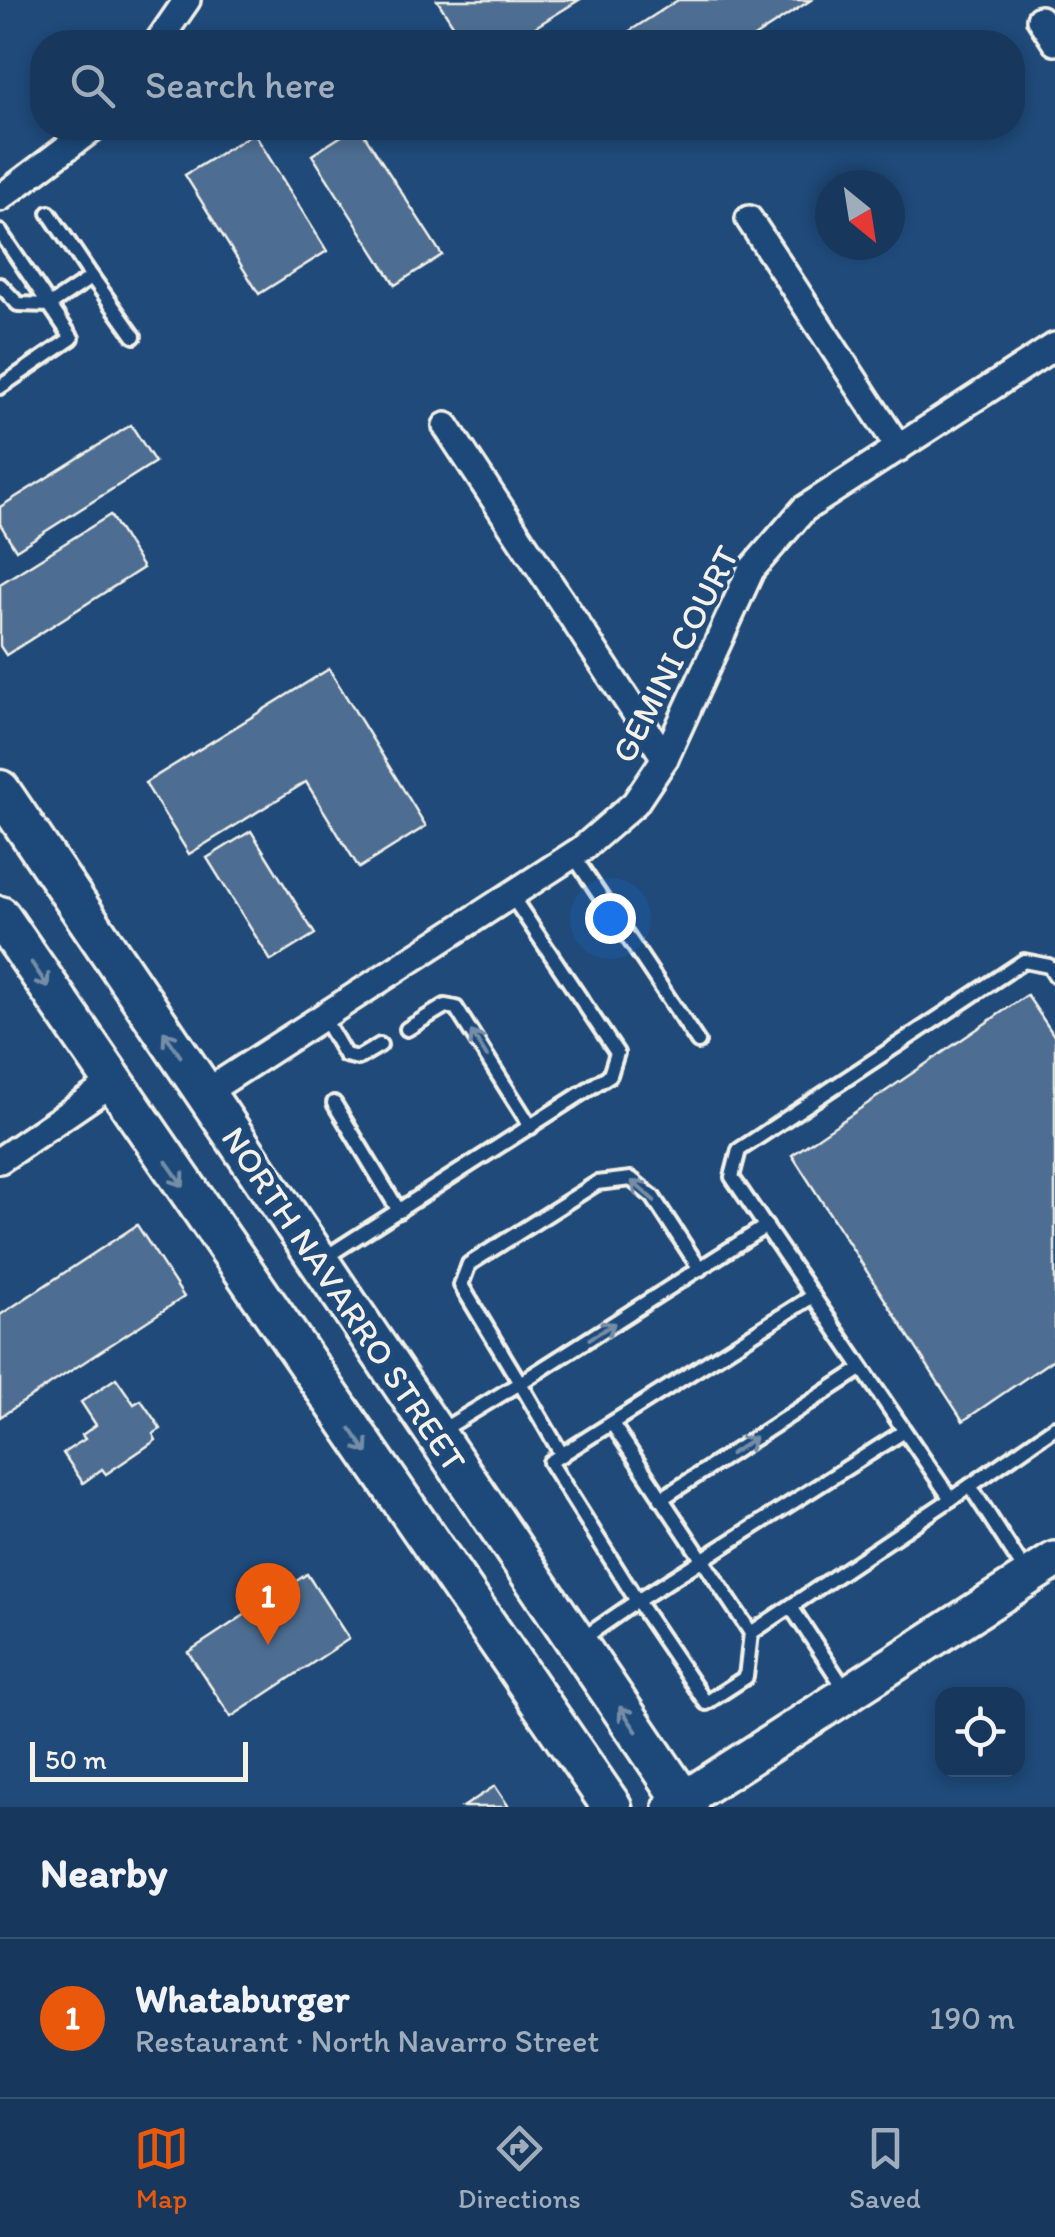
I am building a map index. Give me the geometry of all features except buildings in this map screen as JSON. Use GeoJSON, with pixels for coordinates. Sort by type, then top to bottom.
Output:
{"type":"FeatureCollection","features":[{"type":"Feature","properties":{"kind":"main road","name":"NORTH NAVARRO STREET"},"geometry":{"type":"LineString","coordinates":[[0,790],[577,1643],[681,1805]]}},
{"type":"Feature","properties":{"kind":"main road","name":"NORTH NAVARRO STREET"},"geometry":{"type":"LineString","coordinates":[[0,916],[612,1807]]}},
{"type":"Feature","properties":{"kind":"main road"},"geometry":{"type":"LineString","coordinates":[[681,1805],[1042,1568]]}},
{"type":"Feature","properties":{"kind":"street"},"geometry":{"type":"LineString","coordinates":[[166,30],[187,0]]}},
{"type":"Feature","properties":{"kind":"street"},"geometry":{"type":"LineString","coordinates":[[1040,19],[1055,42]]}},
{"type":"Feature","properties":{"kind":"street"},"geometry":{"type":"LineString","coordinates":[[0,198],[77,140]]}},
{"type":"Feature","properties":{"kind":"street"},"geometry":{"type":"LineString","coordinates":[[749,219],[899,448]]}},
{"type":"Feature","properties":{"kind":"street","name":"GEMINI COURT"},"geometry":{"type":"LineString","coordinates":[[204,1093],[573,855],[635,803],[665,758],[751,570],[804,509],[1055,346]]}},
{"type":"Feature","properties":{"kind":"street"},"geometry":{"type":"LineString","coordinates":[[446,426],[665,758]]}},
{"type":"Feature","properties":{"kind":"street"},"geometry":{"type":"LineString","coordinates":[[0,1160],[112,1083]]}},
{"type":"Feature","properties":{"kind":"lane"},"geometry":{"type":"LineString","coordinates":[[48,214],[134,336]]}},
{"type":"Feature","properties":{"kind":"lane"},"geometry":{"type":"LineString","coordinates":[[0,232],[72,338],[0,387]]}},
{"type":"Feature","properties":{"kind":"lane"},"geometry":{"type":"LineString","coordinates":[[0,285],[18,304],[50,305],[92,277]]}},
{"type":"Feature","properties":{"kind":"lane"},"geometry":{"type":"LineString","coordinates":[[573,855],[698,1042]]}},
{"type":"Feature","properties":{"kind":"lane"},"geometry":{"type":"LineString","coordinates":[[319,1261],[610,1075],[616,1053],[511,895]]}},
{"type":"Feature","properties":{"kind":"lane"},"geometry":{"type":"LineString","coordinates":[[950,1498],[732,1178],[739,1150],[1024,961],[1049,966],[1055,975]]}},
{"type":"Feature","properties":{"kind":"lane"},"geometry":{"type":"LineString","coordinates":[[407,1029],[445,1006],[456,1008],[532,1127]]}},
{"type":"Feature","properties":{"kind":"lane"},"geometry":{"type":"LineString","coordinates":[[323,1017],[345,1055],[358,1058],[380,1046]]}},
{"type":"Feature","properties":{"kind":"lane"},"geometry":{"type":"LineString","coordinates":[[334,1102],[399,1210]]}},
{"type":"Feature","properties":{"kind":"lane"},"geometry":{"type":"LineString","coordinates":[[562,1455],[461,1284],[469,1264],[597,1182],[631,1180],[653,1198],[700,1269]]}},
{"type":"Feature","properties":{"kind":"lane"},"geometry":{"type":"LineString","coordinates":[[436,1434],[766,1226]]}},
{"type":"Feature","properties":{"kind":"lane"},"geometry":{"type":"LineString","coordinates":[[613,1425],[751,1633],[746,1677],[706,1703],[550,1462],[813,1296]]}},
{"type":"Feature","properties":{"kind":"lane"},"geometry":{"type":"LineString","coordinates":[[661,1500],[861,1369]]}},
{"type":"Feature","properties":{"kind":"lane"},"geometry":{"type":"LineString","coordinates":[[751,1633],[1055,1427]]}},
{"type":"Feature","properties":{"kind":"lane"},"geometry":{"type":"LineString","coordinates":[[577,1643],[903,1432]]}},
{"type":"Feature","properties":{"kind":"lane"},"geometry":{"type":"LineString","coordinates":[[970,1486],[1042,1568]]}},
{"type":"Feature","properties":{"kind":"lane"},"geometry":{"type":"LineString","coordinates":[[791,1607],[848,1694]]}},
{"type":"Feature","properties":{"kind":"place","name":"Whataburger"},"geometry":{"type":"Point","coordinates":[268,1645]}}]}
